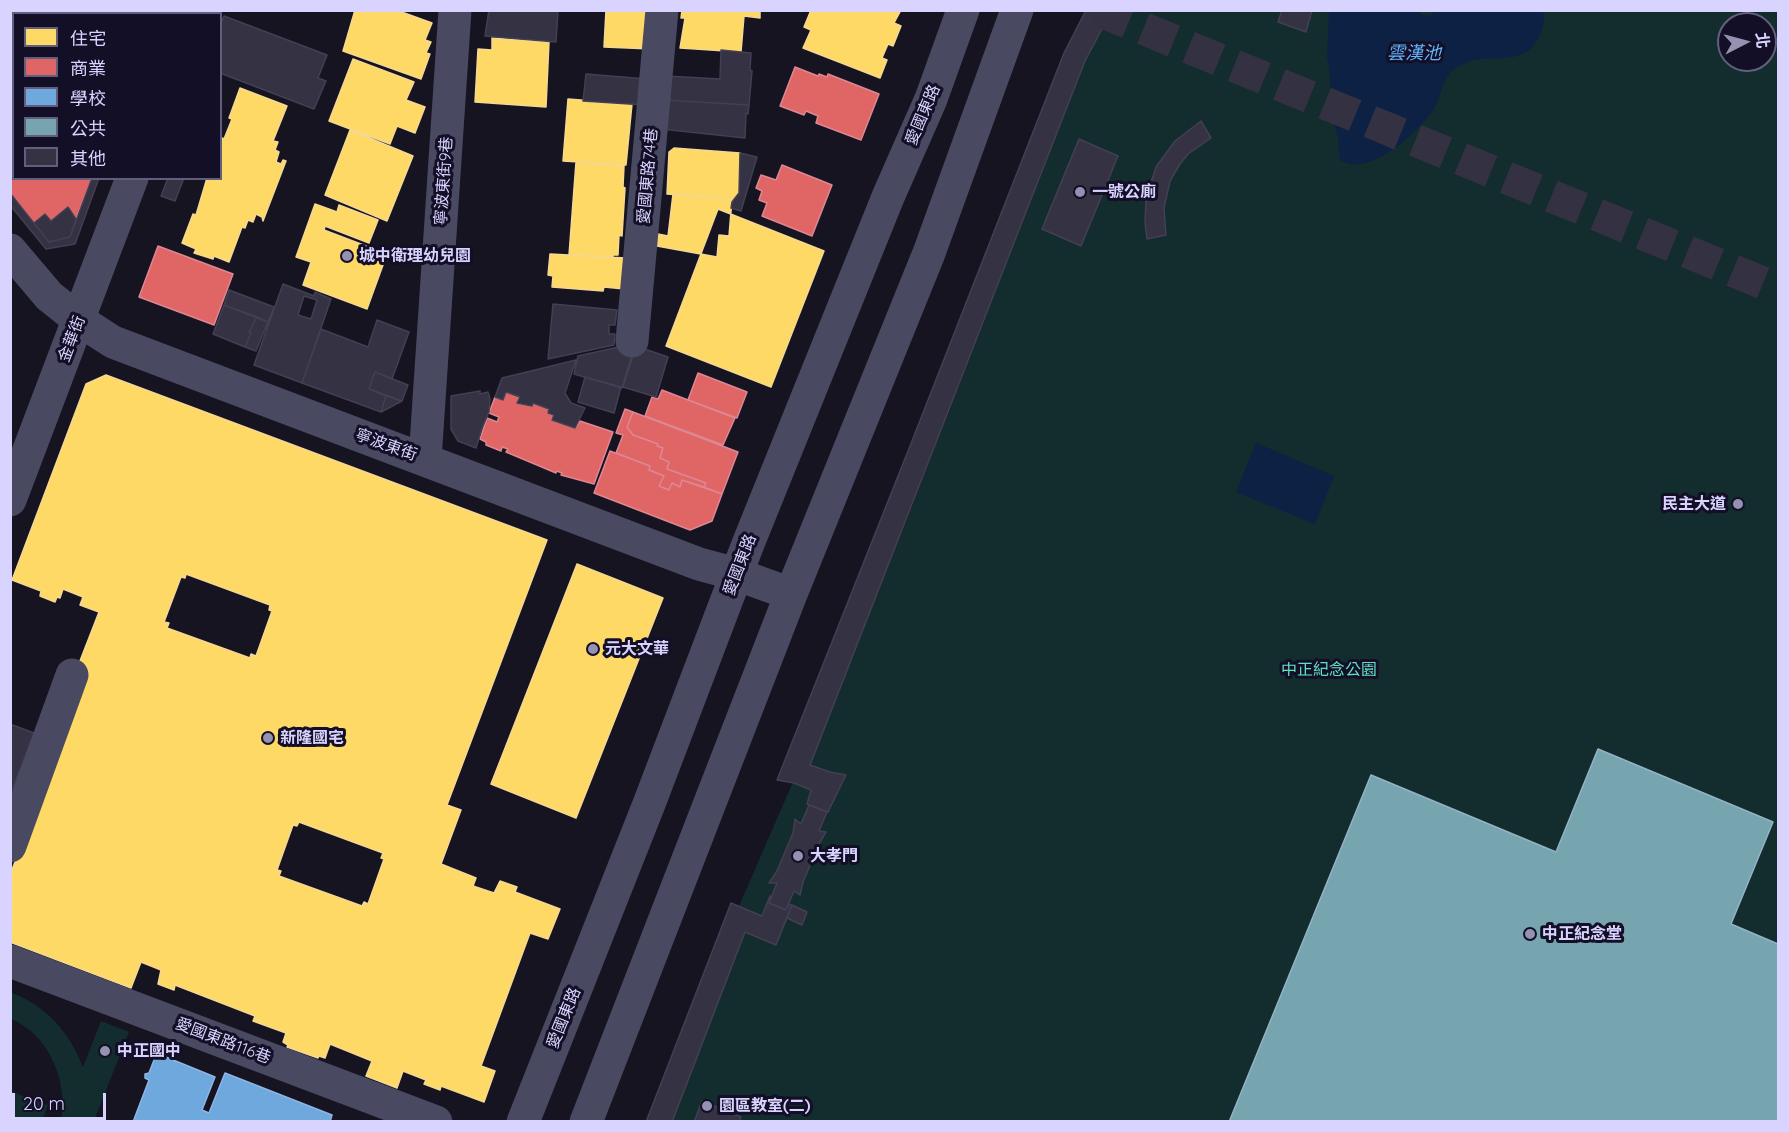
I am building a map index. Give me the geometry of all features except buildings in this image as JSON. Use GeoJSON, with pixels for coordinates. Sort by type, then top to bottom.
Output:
{"type":"FeatureCollection","features":[{"type":"Feature","properties":{"kind":"street","name":"寧波東街9巷"},"geometry":{"type":"LineString","coordinates":[[425,460],[455,10]]}},
{"type":"Feature","properties":{"kind":"street","name":"愛國東路74巷"},"geometry":{"type":"LineString","coordinates":[[632,341],[662,10]]}},
{"type":"Feature","properties":{"kind":"street","name":"愛國東路"},"geometry":{"type":"LineString","coordinates":[[524,1122],[649,804],[736,574],[888,197],[931,99],[963,10]]}},
{"type":"Feature","properties":{"kind":"street"},"geometry":{"type":"LineString","coordinates":[[586,1122],[791,594],[929,254],[1017,10]]}},
{"type":"Feature","properties":{"kind":"street","name":"金華街"},"geometry":{"type":"LineString","coordinates":[[10,500],[131,180]]}},
{"type":"Feature","properties":{"kind":"street","name":"寧波東街"},"geometry":{"type":"LineString","coordinates":[[10,250],[50,296],[113,342],[699,564],[736,574],[791,594]]}},
{"type":"Feature","properties":{"kind":"street"},"geometry":{"type":"LineString","coordinates":[[10,846],[72,675]]}},
{"type":"Feature","properties":{"kind":"street","name":"愛國東路116巷"},"geometry":{"type":"LineString","coordinates":[[10,961],[436,1122]]}},
{"type":"Feature","properties":{"kind":"green space","name":"中正紀念公園"},"geometry":{"type":"Polygon","coordinates":[[[1105,11],[1778,11],[1778,1121],[645,1122],[903,529],[1105,11]]]}},
{"type":"Feature","properties":{"kind":"green space"},"geometry":{"type":"Polygon","coordinates":[[[10,992],[35,1005],[55,1021],[71,1042],[83,1067],[101,1021],[129,1032],[94,1121],[61,1121],[62,1091],[59,1076],[46,1048],[36,1036],[25,1026],[11,1019],[10,992]]]}},
{"type":"Feature","properties":{"kind":"green space"},"geometry":{"type":"Polygon","coordinates":[[[10,1091],[48,1105],[42,1121],[11,1121],[10,1091]]]}},
{"type":"Feature","properties":{"kind":"water","name":"雲漢池"},"geometry":{"type":"Polygon","coordinates":[[[1329,11],[1419,11],[1422,15],[1431,16],[1433,11],[1543,11],[1542,30],[1531,48],[1511,57],[1474,60],[1462,64],[1448,76],[1434,109],[1427,119],[1405,140],[1392,150],[1365,163],[1352,164],[1340,160],[1330,95],[1327,56],[1329,11]]]}},
{"type":"Feature","properties":{"kind":"water"},"geometry":{"type":"Polygon","coordinates":[[[1256,443],[1334,476],[1315,524],[1236,492],[1256,443]]]}},
{"type":"Feature","properties":{"kind":"tunnel"},"geometry":{"type":"LineString","coordinates":[[1098,10],[1778,289]]}},
{"type":"Feature","properties":{"kind":"place","name":"一號公廁"},"geometry":{"type":"Point","coordinates":[1080,192]}},
{"type":"Feature","properties":{"kind":"place","name":"城中衛理幼兒園"},"geometry":{"type":"Point","coordinates":[347,256]}},
{"type":"Feature","properties":{"kind":"place","name":"民主大道"},"geometry":{"type":"Point","coordinates":[1738,504]}},
{"type":"Feature","properties":{"kind":"place","name":"元大文華"},"geometry":{"type":"Point","coordinates":[593,649]}},
{"type":"Feature","properties":{"kind":"place","name":"新隆國宅"},"geometry":{"type":"Point","coordinates":[268,738]}},
{"type":"Feature","properties":{"kind":"place","name":"大孝門"},"geometry":{"type":"Point","coordinates":[798,856]}},
{"type":"Feature","properties":{"kind":"place","name":"中正紀念堂"},"geometry":{"type":"Point","coordinates":[1530,934]}},
{"type":"Feature","properties":{"kind":"place","name":"中正國中"},"geometry":{"type":"Point","coordinates":[105,1051]}},
{"type":"Feature","properties":{"kind":"place","name":"園區教室(二)"},"geometry":{"type":"Point","coordinates":[707,1106]}}]}
